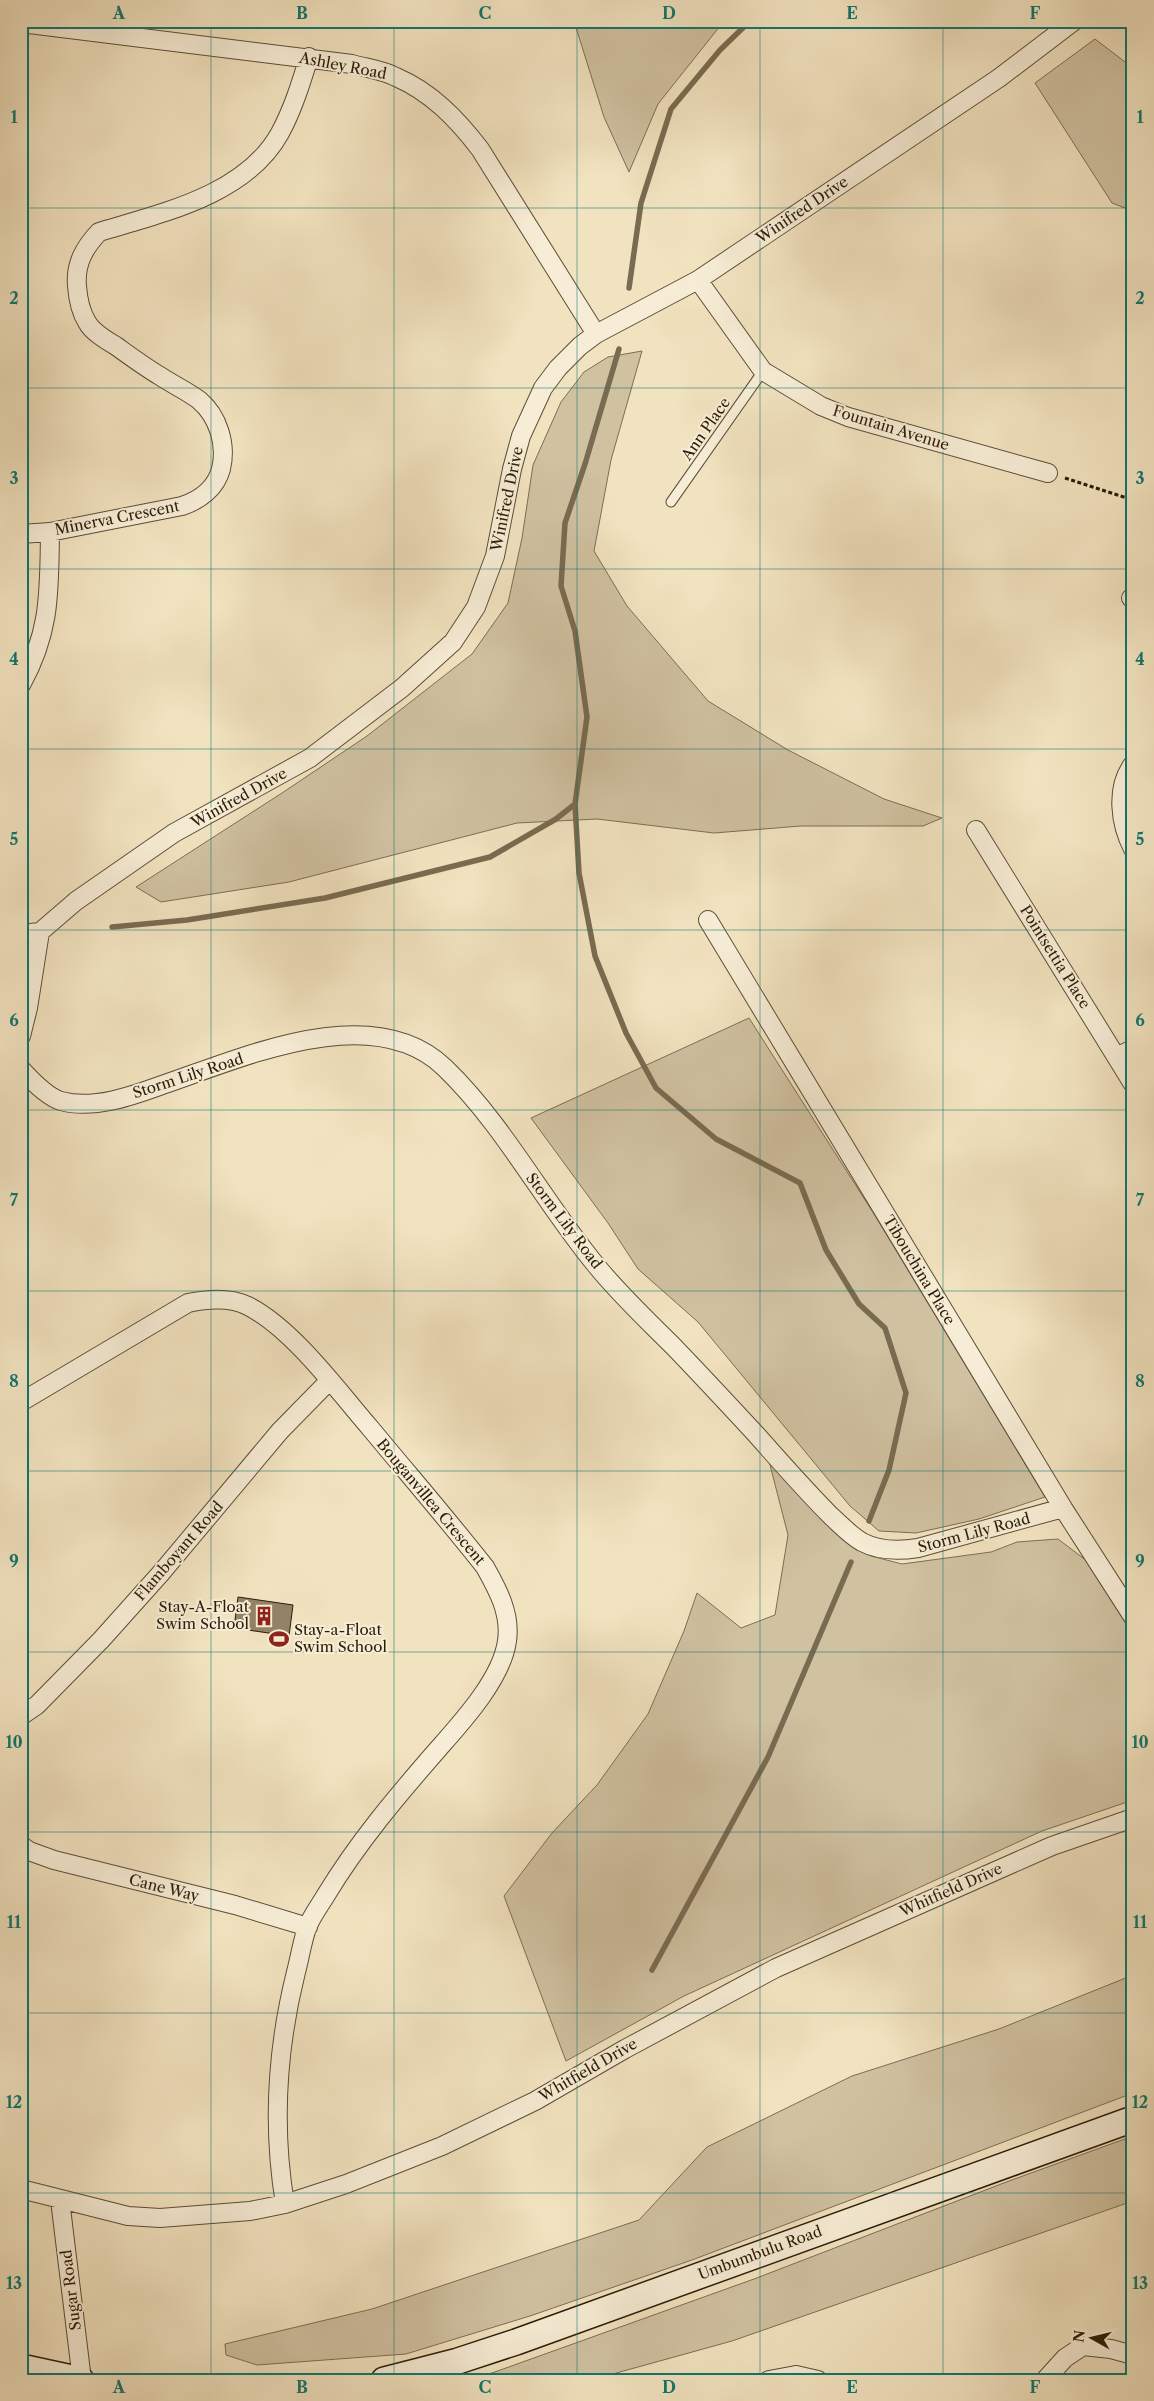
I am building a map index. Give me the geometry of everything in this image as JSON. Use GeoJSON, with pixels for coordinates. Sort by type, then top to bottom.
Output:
{"type":"FeatureCollection","features":[{"type":"Feature","properties":{"kind":"main road","name":"Umbumbulu Road"},"geometry":{"type":"LineString","coordinates":[[384,2380],[458,2361],[516,2342],[1133,2119]]}},
{"type":"Feature","properties":{"kind":"main road"},"geometry":{"type":"LineString","coordinates":[[21,2367],[81,2380]]}},
{"type":"Feature","properties":{"kind":"street","name":"Winifred Drive"},"geometry":{"type":"LineString","coordinates":[[40,932],[76,900],[174,834],[310,758],[402,688],[453,642],[467,623],[483,592],[495,556],[520,436],[543,388],[558,368],[580,346],[596,334],[698,280],[999,78],[1074,21]]}},
{"type":"Feature","properties":{"kind":"street","name":"Ashley Road"},"geometry":{"type":"LineString","coordinates":[[21,23],[309,57],[352,64],[395,76],[422,90],[458,121],[480,149],[596,334]]}},
{"type":"Feature","properties":{"kind":"street","name":"Minerva Crescent"},"geometry":{"type":"LineString","coordinates":[[21,534],[50,532],[196,502],[210,489],[220,472],[223,461],[222,440],[217,423],[199,400],[103,338],[87,324],[78,304],[76,276],[84,251],[99,232],[195,202],[237,178],[260,157],[279,134],[296,100],[309,57]]}},
{"type":"Feature","properties":{"kind":"street","name":"Fountain Avenue"},"geometry":{"type":"LineString","coordinates":[[698,280],[763,371],[833,412],[1048,473]]}},
{"type":"Feature","properties":{"kind":"street"},"geometry":{"type":"LineString","coordinates":[[21,685],[31,668],[44,630],[49,602],[50,532]]}},
{"type":"Feature","properties":{"kind":"street"},"geometry":{"type":"LineString","coordinates":[[1133,764],[1126,773],[1121,803],[1123,820],[1133,849]]}},
{"type":"Feature","properties":{"kind":"street","name":"Pointsettia Place"},"geometry":{"type":"LineString","coordinates":[[976,830],[1133,1084]]}},
{"type":"Feature","properties":{"kind":"street","name":"Tibouchina Place"},"geometry":{"type":"LineString","coordinates":[[708,920],[1064,1508],[1133,1617]]}},
{"type":"Feature","properties":{"kind":"street"},"geometry":{"type":"LineString","coordinates":[[21,934],[40,932],[28,1008],[21,1036]]}},
{"type":"Feature","properties":{"kind":"street","name":"Storm Lily Road"},"geometry":{"type":"LineString","coordinates":[[21,1069],[57,1100],[78,1104],[101,1102],[142,1092],[271,1048],[320,1037],[345,1034],[368,1036],[397,1041],[425,1052],[444,1066],[480,1105],[566,1227],[618,1290],[724,1399],[815,1500],[861,1541],[875,1548],[902,1551],[1064,1508]]}},
{"type":"Feature","properties":{"kind":"street"},"geometry":{"type":"LineString","coordinates":[[1116,1057],[1133,1049]]}},
{"type":"Feature","properties":{"kind":"street","name":"Bouganvillea Crescent"},"geometry":{"type":"LineString","coordinates":[[21,1402],[188,1303],[217,1299],[246,1305],[260,1313],[300,1347],[330,1380],[485,1566],[498,1590],[508,1628],[502,1661],[473,1709],[406,1786],[351,1856],[308,1926],[284,2022],[277,2100],[278,2160],[285,2204]]}},
{"type":"Feature","properties":{"kind":"street","name":"Flamboyant Road"},"geometry":{"type":"LineString","coordinates":[[21,1716],[36,1705],[101,1640],[161,1573],[280,1432],[330,1380]]}},
{"type":"Feature","properties":{"kind":"street","name":"Whitfield Drive"},"geometry":{"type":"LineString","coordinates":[[21,2189],[128,2216],[160,2218],[214,2215],[285,2204],[346,2184],[442,2146],[535,2101],[625,2049],[776,1968],[1052,1846],[1133,1818]]}},
{"type":"Feature","properties":{"kind":"street","name":"Cane Way"},"geometry":{"type":"LineString","coordinates":[[21,1846],[54,1860],[235,1905],[308,1926]]}},
{"type":"Feature","properties":{"kind":"street","name":"Sugar Road"},"geometry":{"type":"LineString","coordinates":[[60,2200],[81,2380]]}},
{"type":"Feature","properties":{"kind":"street"},"geometry":{"type":"LineString","coordinates":[[1045,2380],[1065,2358],[1083,2346],[1111,2349],[1133,2355]]}},
{"type":"Feature","properties":{"kind":"street"},"geometry":{"type":"LineString","coordinates":[[769,2380],[794,2377],[818,2380]]}},
{"type":"Feature","properties":{"kind":"lane","name":"Ann Place"},"geometry":{"type":"LineString","coordinates":[[671,502],[763,371]]}},
{"type":"Feature","properties":{"kind":"path"},"geometry":{"type":"LineString","coordinates":[[1048,473],[1133,500]]}},
{"type":"Feature","properties":{"kind":"shaded area"},"geometry":{"type":"Polygon","coordinates":[[[574,21],[724,21],[658,104],[629,172],[604,117],[574,21]]]}},
{"type":"Feature","properties":{"kind":"shaded area"},"geometry":{"type":"Polygon","coordinates":[[[1095,39],[1133,68],[1133,211],[1112,203],[1035,83],[1095,39]]]}},
{"type":"Feature","properties":{"kind":"shaded area"},"geometry":{"type":"Polygon","coordinates":[[[642,351],[611,460],[594,551],[627,606],[708,701],[788,750],[884,799],[942,818],[923,826],[801,826],[714,833],[597,819],[517,823],[289,882],[161,902],[136,887],[367,736],[472,654],[508,603],[522,538],[533,465],[561,402],[584,372],[608,357],[642,351]]]}},
{"type":"Feature","properties":{"kind":"shaded area"},"geometry":{"type":"Polygon","coordinates":[[[749,1018],[874,1214],[1045,1497],[979,1519],[916,1533],[879,1531],[850,1506],[698,1322],[638,1269],[608,1223],[531,1118],[749,1018]]]}},
{"type":"Feature","properties":{"kind":"shaded area"},"geometry":{"type":"Polygon","coordinates":[[[768,1457],[829,1525],[871,1556],[902,1564],[991,1552],[1017,1542],[1058,1539],[1087,1561],[1133,1633],[1133,1800],[1042,1831],[684,1996],[566,2061],[504,1896],[552,1833],[597,1785],[648,1714],[684,1631],[697,1593],[741,1628],[775,1615],[788,1535],[768,1457]]]}},
{"type":"Feature","properties":{"kind":"shaded area"},"geometry":{"type":"Polygon","coordinates":[[[1133,1975],[1133,2093],[692,2260],[530,2316],[406,2354],[257,2365],[226,2355],[225,2344],[372,2309],[639,2220],[707,2147],[852,2076],[999,2029],[1133,1975]]]}},
{"type":"Feature","properties":{"kind":"shaded area"},"geometry":{"type":"Polygon","coordinates":[[[1133,2136],[1133,2201],[732,2341],[591,2380],[460,2380],[492,2373],[754,2279],[1009,2181],[1133,2136]]]}},
{"type":"Feature","properties":{"kind":"building","name":"Stay-A-Float Swim School"},"geometry":{"type":"Polygon","coordinates":[[[238,1597],[293,1605],[289,1636],[234,1628],[238,1597]]]}},
{"type":"Feature","properties":{"kind":"waterway"},"geometry":{"type":"LineString","coordinates":[[629,288],[641,203],[671,109],[720,50],[750,21]]}},
{"type":"Feature","properties":{"kind":"waterway"},"geometry":{"type":"LineString","coordinates":[[619,349],[585,464],[565,523],[561,586],[575,631],[587,717],[575,804],[579,873],[595,956],[626,1033],[656,1088],[716,1139],[800,1183],[826,1250],[859,1304],[885,1328],[906,1393],[889,1470],[869,1521]]}},
{"type":"Feature","properties":{"kind":"waterway"},"geometry":{"type":"LineString","coordinates":[[112,927],[187,920],[325,898],[490,857],[556,819],[575,804]]}},
{"type":"Feature","properties":{"kind":"waterway"},"geometry":{"type":"LineString","coordinates":[[652,1970],[768,1757],[851,1562]]}},
{"type":"Feature","properties":{"kind":"place","name":"Stay-A-Float Swim School"},"geometry":{"type":"Point","coordinates":[264,1616]}},
{"type":"Feature","properties":{"kind":"place","name":"Stay-a-Float Swim School"},"geometry":{"type":"Point","coordinates":[279,1639]}}]}
